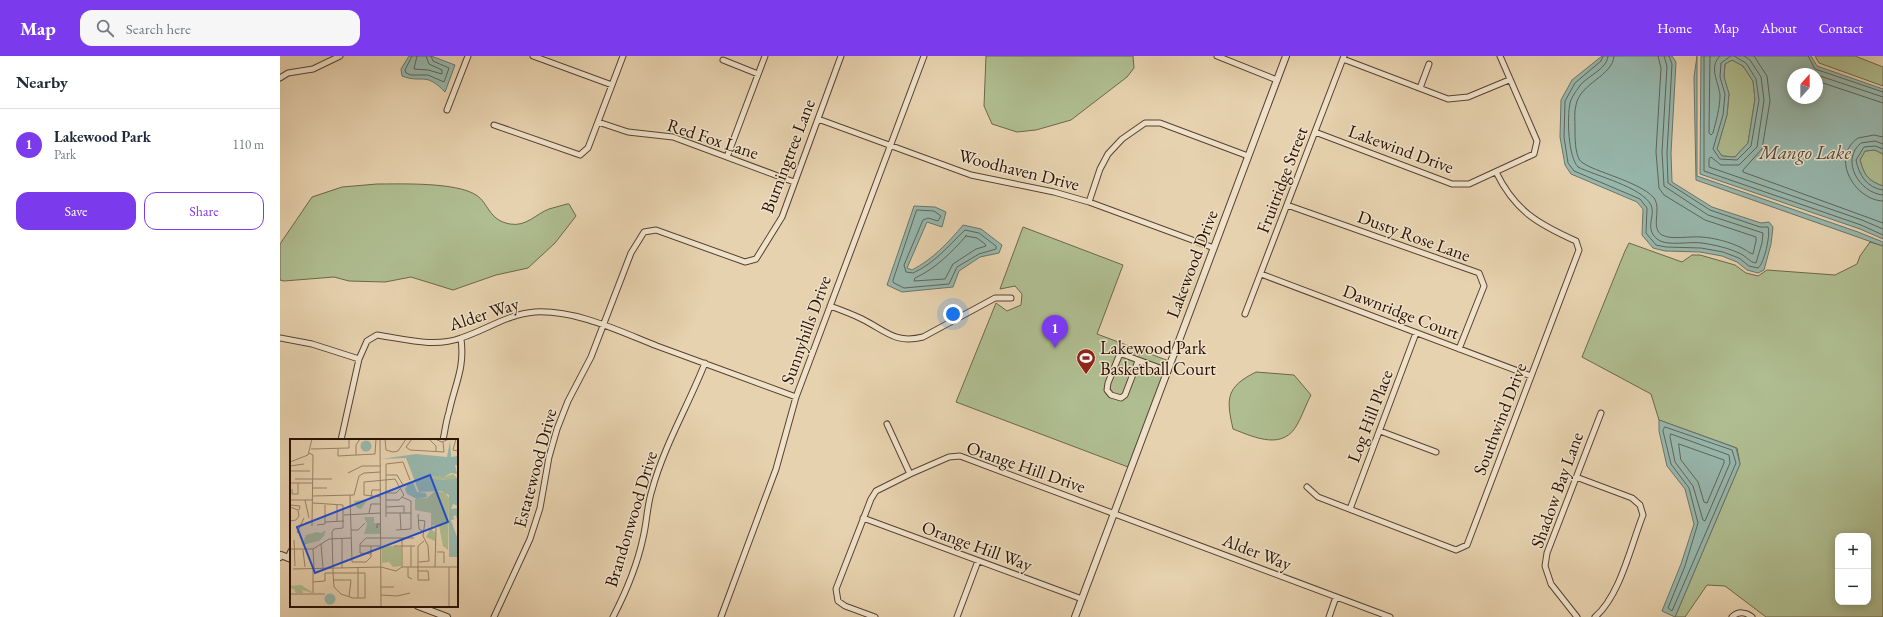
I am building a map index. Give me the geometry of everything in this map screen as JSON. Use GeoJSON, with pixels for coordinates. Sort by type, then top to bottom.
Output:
{"type":"FeatureCollection","features":[{"type":"Feature","properties":{"kind":"street"},"geometry":{"type":"LineString","coordinates":[[280,78],[288,73],[313,69],[340,56]]}},
{"type":"Feature","properties":{"kind":"street"},"geometry":{"type":"LineString","coordinates":[[447,110],[468,56]]}},
{"type":"Feature","properties":{"kind":"street"},"geometry":{"type":"LineString","coordinates":[[533,56],[612,85]]}},
{"type":"Feature","properties":{"kind":"street"},"geometry":{"type":"LineString","coordinates":[[494,125],[580,155],[588,148],[622,56]]}},
{"type":"Feature","properties":{"kind":"street"},"geometry":{"type":"LineString","coordinates":[[727,157],[765,56]]}},
{"type":"Feature","properties":{"kind":"street","name":"Burningtree Lane"},"geometry":{"type":"LineString","coordinates":[[604,326],[630,253],[644,232],[656,230],[745,262],[756,258],[782,218],[841,56]]}},
{"type":"Feature","properties":{"kind":"street","name":"Sunnyhills Drive"},"geometry":{"type":"LineString","coordinates":[[721,617],[776,469],[796,397],[924,56]]}},
{"type":"Feature","properties":{"kind":"street"},"geometry":{"type":"LineString","coordinates":[[1216,56],[1277,80]]}},
{"type":"Feature","properties":{"kind":"street","name":"Lakewood Drive"},"geometry":{"type":"LineString","coordinates":[[1075,617],[1286,56]]}},
{"type":"Feature","properties":{"kind":"street","name":"Lakewind Drive"},"geometry":{"type":"LineString","coordinates":[[1315,132],[1452,184],[1469,184],[1534,154],[1537,142],[1509,80],[1500,56]]}},
{"type":"Feature","properties":{"kind":"street"},"geometry":{"type":"LineString","coordinates":[[1344,57],[1448,99],[1468,97],[1509,80]]}},
{"type":"Feature","properties":{"kind":"street","name":"Fruitridge Street"},"geometry":{"type":"LineString","coordinates":[[1246,314],[1344,57]]}},
{"type":"Feature","properties":{"kind":"street"},"geometry":{"type":"LineString","coordinates":[[723,60],[758,74]]}},
{"type":"Feature","properties":{"kind":"street"},"geometry":{"type":"LineString","coordinates":[[1420,88],[1429,64]]}},
{"type":"Feature","properties":{"kind":"street","name":"Woodhaven Drive"},"geometry":{"type":"LineString","coordinates":[[818,119],[890,147],[971,175],[1054,192],[1089,202],[1214,248]]}},
{"type":"Feature","properties":{"kind":"street","name":"Red Fox Lane"},"geometry":{"type":"LineString","coordinates":[[598,122],[628,132],[673,136],[794,182]]}},
{"type":"Feature","properties":{"kind":"street"},"geometry":{"type":"LineString","coordinates":[[1089,202],[1100,169],[1108,154],[1122,139],[1145,123],[1160,124],[1248,156]]}},
{"type":"Feature","properties":{"kind":"street","name":"Southwind Drive"},"geometry":{"type":"LineString","coordinates":[[1307,487],[1318,497],[1456,550],[1467,545],[1579,250],[1576,241],[1545,227],[1523,210],[1505,190],[1496,172]]}},
{"type":"Feature","properties":{"kind":"street","name":"Dusty Rose Lane"},"geometry":{"type":"LineString","coordinates":[[1287,205],[1478,274],[1484,286],[1459,349]]}},
{"type":"Feature","properties":{"kind":"street","name":"Dawnridge Court"},"geometry":{"type":"LineString","coordinates":[[1261,274],[1531,376]]}},
{"type":"Feature","properties":{"kind":"street"},"geometry":{"type":"LineString","coordinates":[[830,306],[862,319],[896,338],[910,340],[923,337],[996,298],[1010,298]]}},
{"type":"Feature","properties":{"kind":"street","name":"Alder Way"},"geometry":{"type":"LineString","coordinates":[[341,439],[359,359],[366,341],[377,335],[423,343],[442,342],[460,338],[508,318],[535,312],[567,314],[604,326],[796,397]]}},
{"type":"Feature","properties":{"kind":"street","name":"Estatewood Drive"},"geometry":{"type":"LineString","coordinates":[[494,617],[530,539],[540,508],[549,457],[557,429],[568,401],[591,357],[604,326]]}},
{"type":"Feature","properties":{"kind":"street","name":"Log Hill Place"},"geometry":{"type":"LineString","coordinates":[[1350,509],[1416,333]]}},
{"type":"Feature","properties":{"kind":"street"},"geometry":{"type":"LineString","coordinates":[[280,338],[312,344],[359,359]]}},
{"type":"Feature","properties":{"kind":"street"},"geometry":{"type":"LineString","coordinates":[[443,439],[449,412],[462,367],[463,353],[460,338]]}},
{"type":"Feature","properties":{"kind":"street"},"geometry":{"type":"LineString","coordinates":[[1138,361],[1125,395],[1121,398],[1111,395],[1107,390],[1108,383],[1119,356],[1122,354],[1168,371]]}},
{"type":"Feature","properties":{"kind":"street","name":"Brandonwood Drive"},"geometry":{"type":"LineString","coordinates":[[613,617],[635,568],[643,538],[652,490],[668,445],[705,363]]}},
{"type":"Feature","properties":{"kind":"street","name":"Shadow Bay Lane"},"geometry":{"type":"LineString","coordinates":[[1577,617],[1551,584],[1545,566],[1547,553],[1601,413]]}},
{"type":"Feature","properties":{"kind":"street"},"geometry":{"type":"LineString","coordinates":[[887,424],[910,474]]}},
{"type":"Feature","properties":{"kind":"street"},"geometry":{"type":"LineString","coordinates":[[1380,431],[1436,452]]}},
{"type":"Feature","properties":{"kind":"street","name":"Orange Hill Drive"},"geometry":{"type":"LineString","coordinates":[[875,617],[845,606],[838,601],[836,589],[871,499],[876,492],[910,474],[949,457],[960,456],[1114,514]]}},
{"type":"Feature","properties":{"kind":"street"},"geometry":{"type":"LineString","coordinates":[[1576,477],[1632,498],[1640,505],[1642,515],[1614,593],[1601,612],[1595,617]]}},
{"type":"Feature","properties":{"kind":"street","name":"Alder Way"},"geometry":{"type":"LineString","coordinates":[[1114,514],[1390,617]]}},
{"type":"Feature","properties":{"kind":"street","name":"Orange Hill Way"},"geometry":{"type":"LineString","coordinates":[[863,518],[1082,599]]}},
{"type":"Feature","properties":{"kind":"street"},"geometry":{"type":"LineString","coordinates":[[280,556],[290,558]]}},
{"type":"Feature","properties":{"kind":"street"},"geometry":{"type":"LineString","coordinates":[[957,617],[978,561]]}},
{"type":"Feature","properties":{"kind":"street"},"geometry":{"type":"LineString","coordinates":[[1329,617],[1336,597]]}},
{"type":"Feature","properties":{"kind":"street"},"geometry":{"type":"LineString","coordinates":[[421,607],[447,617]]}},
{"type":"Feature","properties":{"kind":"street"},"geometry":{"type":"LineString","coordinates":[[1732,617],[1743,612],[1752,617]]}},
{"type":"Feature","properties":{"kind":"green space"},"geometry":{"type":"Polygon","coordinates":[[[986,56],[1133,56],[1134,68],[1127,77],[1071,120],[1036,130],[1017,132],[992,124],[984,106],[986,56]]]}},
{"type":"Feature","properties":{"kind":"green space"},"geometry":{"type":"Polygon","coordinates":[[[1815,56],[1855,56],[1883,67],[1883,86],[1819,63],[1815,56]]]}},
{"type":"Feature","properties":{"kind":"green space"},"geometry":{"type":"Polygon","coordinates":[[[1732,60],[1743,66],[1753,81],[1755,99],[1748,143],[1735,157],[1722,156],[1717,149],[1727,115],[1729,94],[1724,77],[1725,64],[1732,60]]]}},
{"type":"Feature","properties":{"kind":"green space"},"geometry":{"type":"Polygon","coordinates":[[[1875,150],[1883,154],[1883,186],[1867,177],[1860,160],[1865,151],[1875,150]]]}},
{"type":"Feature","properties":{"kind":"green space"},"geometry":{"type":"Polygon","coordinates":[[[377,184],[442,186],[467,191],[480,198],[497,219],[510,224],[521,224],[531,220],[544,211],[567,204],[569,204],[576,216],[555,243],[528,268],[496,275],[453,290],[411,277],[385,282],[349,281],[334,277],[284,281],[280,280],[280,244],[312,197],[342,187],[377,184]]]}},
{"type":"Feature","properties":{"kind":"green space"},"geometry":{"type":"Polygon","coordinates":[[[1023,227],[1123,265],[1097,334],[1169,361],[1128,467],[956,402],[996,303],[1007,311],[1021,305],[1022,294],[1015,286],[1000,289],[1023,227]]]}},
{"type":"Feature","properties":{"kind":"green space"},"geometry":{"type":"Polygon","coordinates":[[[1870,242],[1883,246],[1883,617],[1766,617],[1725,586],[1707,585],[1685,617],[1675,617],[1740,464],[1737,448],[1659,420],[1651,394],[1582,357],[1629,243],[1682,262],[1692,255],[1700,255],[1735,265],[1746,273],[1758,276],[1767,270],[1835,275],[1857,264],[1860,256],[1870,242]]]}},
{"type":"Feature","properties":{"kind":"green space"},"geometry":{"type":"Polygon","coordinates":[[[1256,372],[1294,375],[1311,395],[1298,423],[1292,432],[1285,437],[1277,440],[1269,440],[1251,436],[1233,429],[1229,409],[1231,394],[1239,383],[1246,377],[1256,372]]]}},
{"type":"Feature","properties":{"kind":"water"},"geometry":{"type":"Polygon","coordinates":[[[409,56],[431,56],[455,65],[445,92],[433,82],[428,80],[402,76],[401,69],[409,56]]]}},
{"type":"Feature","properties":{"kind":"water"},"geometry":{"type":"Polygon","coordinates":[[[1602,56],[1672,56],[1676,62],[1671,153],[1672,182],[1712,207],[1761,223],[1769,222],[1773,227],[1771,244],[1764,270],[1758,273],[1747,270],[1737,262],[1722,256],[1700,252],[1665,251],[1653,248],[1642,235],[1643,209],[1637,202],[1571,174],[1565,165],[1560,137],[1561,100],[1572,80],[1602,56]]]}},
{"type":"Feature","properties":{"kind":"water"},"geometry":{"type":"Polygon","coordinates":[[[1697,56],[1697,176],[1858,232],[1883,242],[1883,246],[1696,180],[1694,77],[1697,56]]]}},
{"type":"Feature","properties":{"kind":"water","name":"Mango Lake"},"geometry":{"type":"Polygon","coordinates":[[[1701,56],[1811,56],[1817,66],[1823,68],[1787,68],[1787,104],[1823,104],[1823,68],[1883,89],[1883,154],[1875,150],[1865,151],[1860,160],[1867,177],[1883,186],[1883,239],[1860,229],[1700,174],[1701,56]],[[1732,60],[1725,64],[1724,77],[1729,94],[1727,115],[1717,149],[1722,156],[1735,157],[1748,143],[1755,99],[1753,81],[1743,66],[1732,60]]]}},
{"type":"Feature","properties":{"kind":"water"},"geometry":{"type":"Polygon","coordinates":[[[914,206],[935,207],[946,212],[942,227],[927,222],[907,268],[912,270],[927,261],[946,244],[963,225],[981,229],[1002,245],[999,253],[980,257],[959,271],[953,287],[902,292],[887,285],[914,206]]]}},
{"type":"Feature","properties":{"kind":"water"},"geometry":{"type":"Polygon","coordinates":[[[1659,420],[1736,448],[1740,464],[1675,617],[1662,611],[1681,564],[1694,524],[1685,489],[1667,466],[1659,431],[1659,420]]]}},
{"type":"Feature","properties":{"kind":"place","name":"Lakewood Park"},"geometry":{"type":"Point","coordinates":[1055,348]}},
{"type":"Feature","properties":{"kind":"place","name":"Lakewood Park Basketball Court"},"geometry":{"type":"Point","coordinates":[1086,375]}}]}
